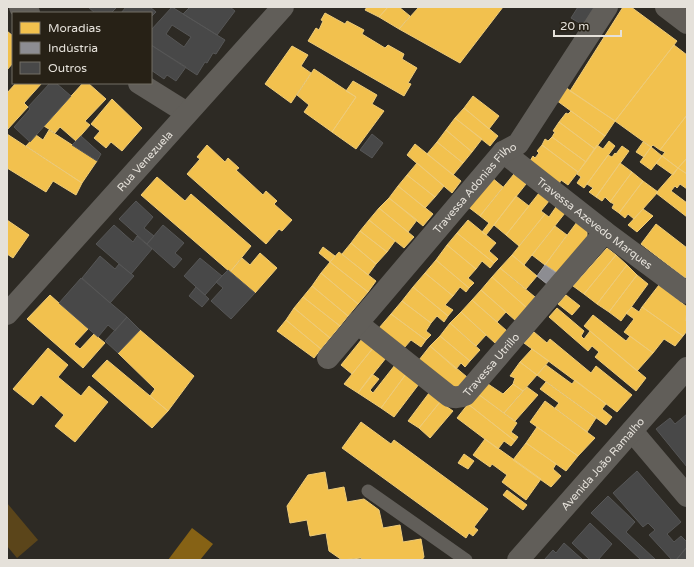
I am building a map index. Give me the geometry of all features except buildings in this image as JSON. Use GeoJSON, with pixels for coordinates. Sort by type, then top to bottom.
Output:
{"type":"FeatureCollection","features":[{"type":"Feature","properties":{"kind":"main road"},"geometry":{"type":"LineString","coordinates":[[666,7],[687,23]]}},
{"type":"Feature","properties":{"kind":"street","name":"Rua Venezuela"},"geometry":{"type":"LineString","coordinates":[[7,314],[283,7]]}},
{"type":"Feature","properties":{"kind":"street","name":"Travessa Adonias Filho"},"geometry":{"type":"LineString","coordinates":[[328,358],[503,152],[518,144],[607,7]]}},
{"type":"Feature","properties":{"kind":"street"},"geometry":{"type":"LineString","coordinates":[[141,84],[187,113]]}},
{"type":"Feature","properties":{"kind":"street","name":"Travessa Azevedo Marques"},"geometry":{"type":"LineString","coordinates":[[503,152],[605,232],[687,293]]}},
{"type":"Feature","properties":{"kind":"street","name":"Travessa Utrillo"},"geometry":{"type":"LineString","coordinates":[[357,323],[449,396],[460,398],[465,395],[605,232]]}},
{"type":"Feature","properties":{"kind":"street","name":"Avenida João Ramalho"},"geometry":{"type":"LineString","coordinates":[[518,560],[687,368]]}},
{"type":"Feature","properties":{"kind":"street"},"geometry":{"type":"LineString","coordinates":[[632,431],[687,496]]}},
{"type":"Feature","properties":{"kind":"lane"},"geometry":{"type":"LineString","coordinates":[[368,491],[466,560]]}},
{"type":"Feature","properties":{"kind":"shaded area"},"geometry":{"type":"Polygon","coordinates":[[[7,503],[38,540],[17,558],[7,546],[7,503]]]}},
{"type":"Feature","properties":{"kind":"shaded area"},"geometry":{"type":"Polygon","coordinates":[[[192,528],[213,544],[200,560],[168,560],[192,528]]]}}]}
